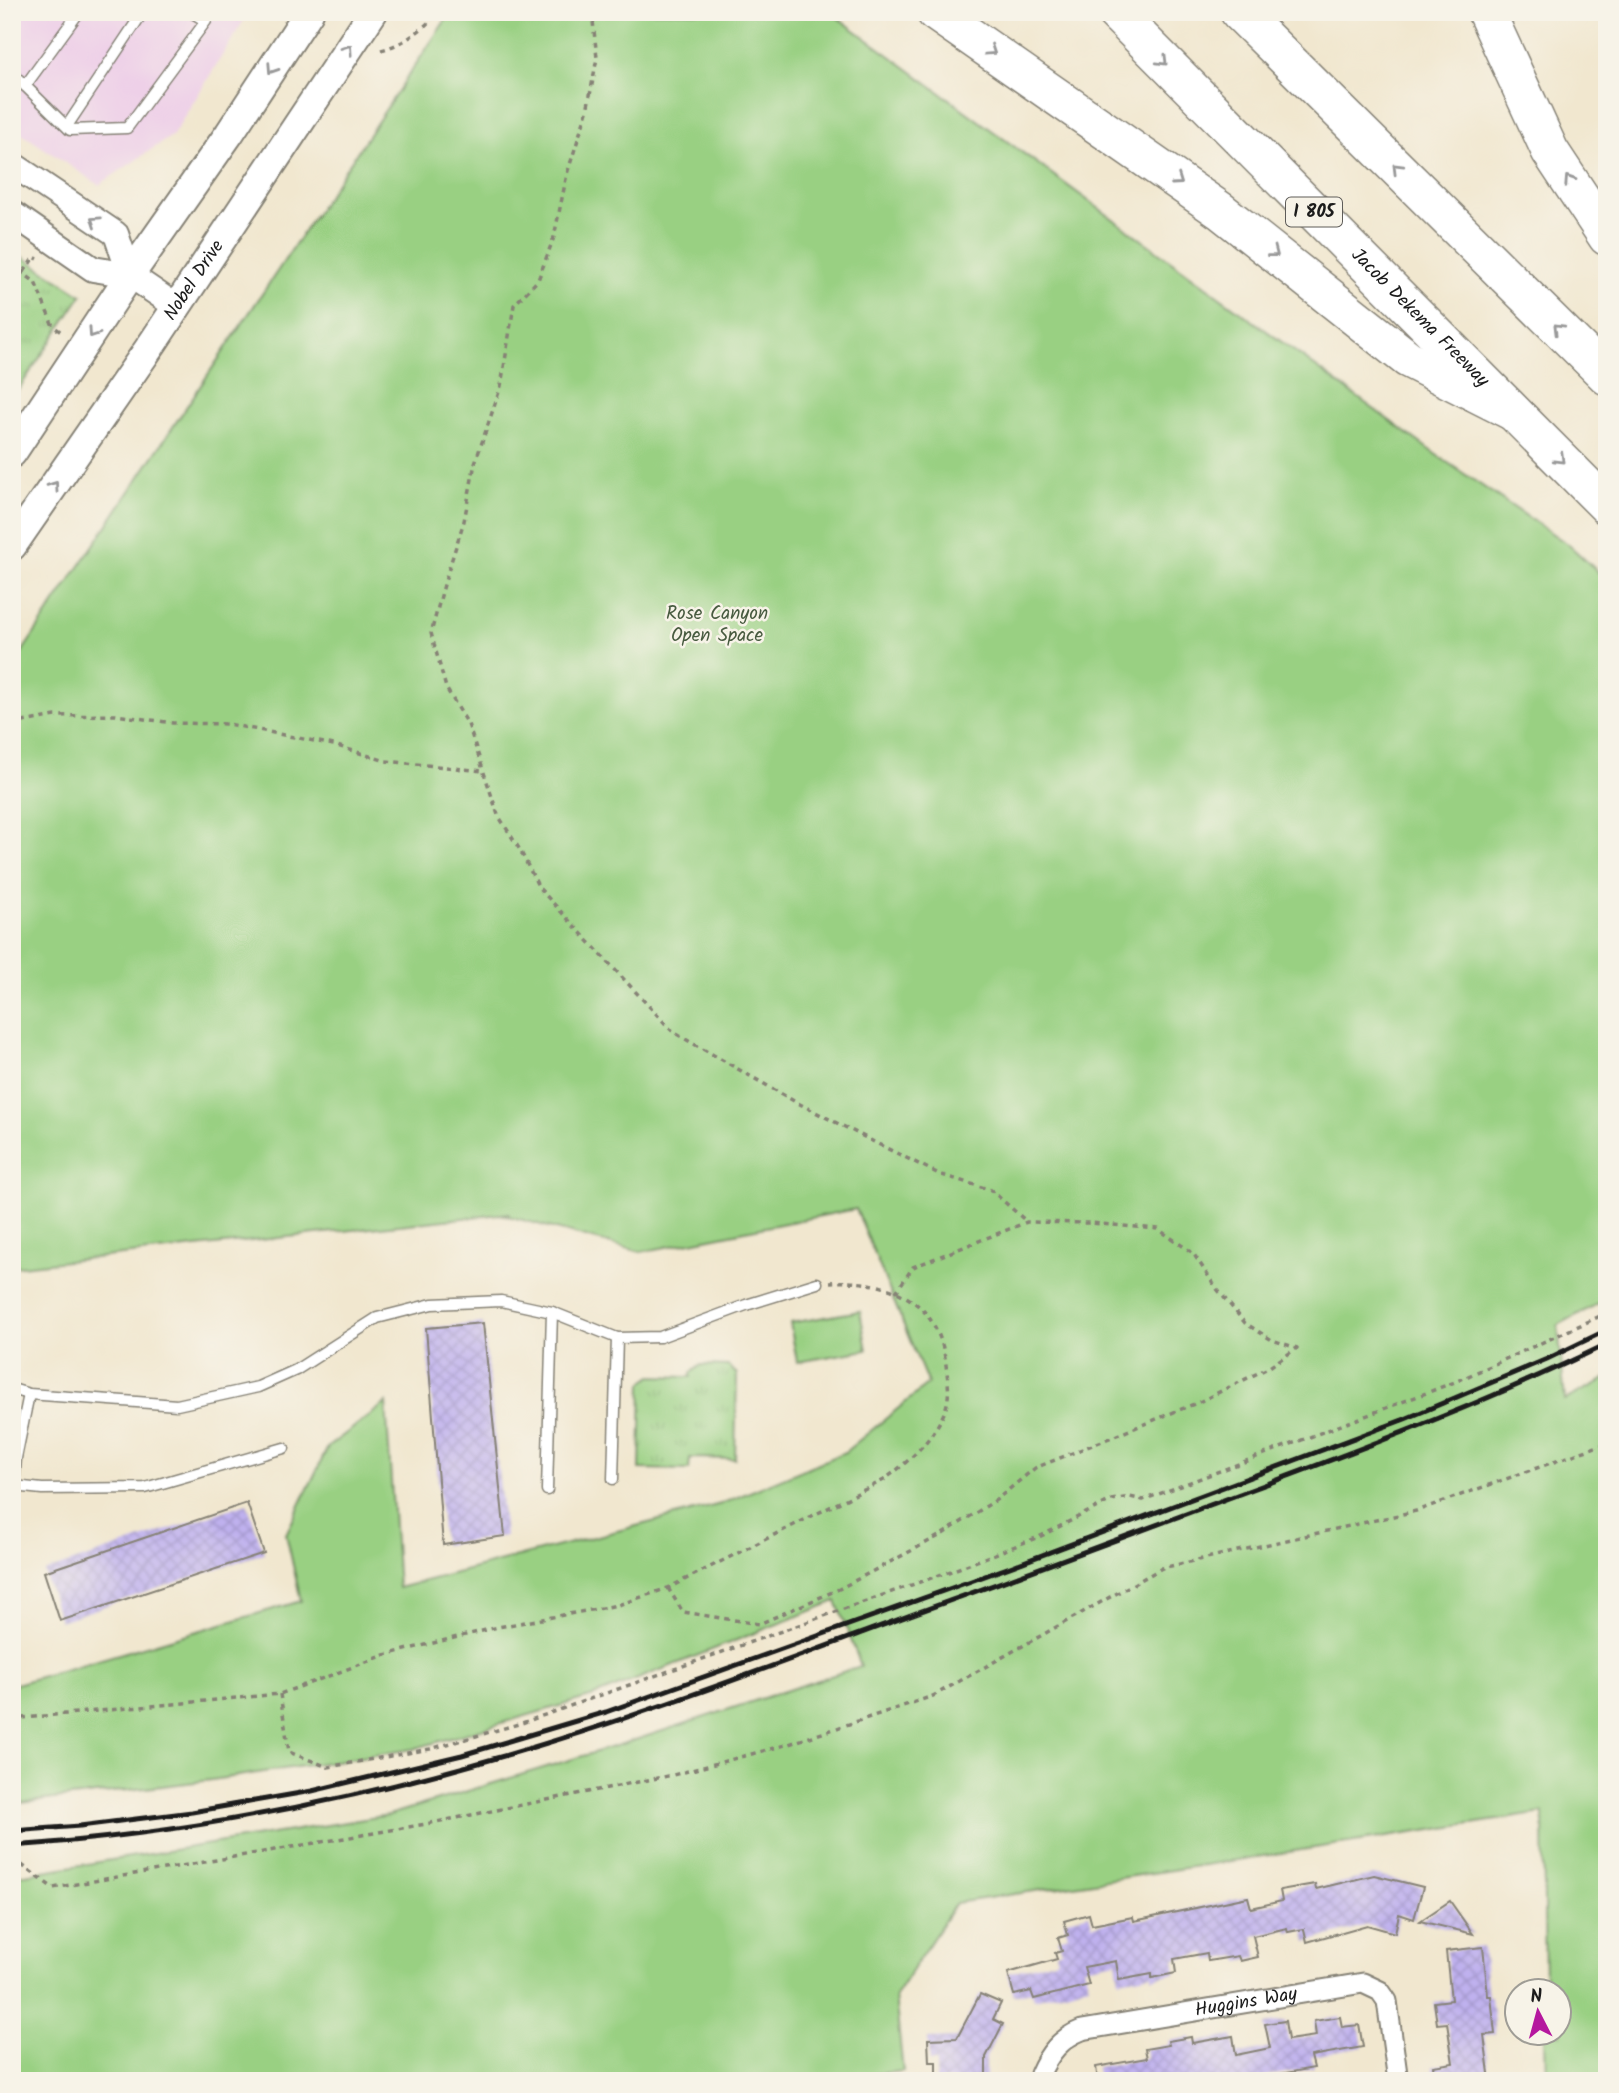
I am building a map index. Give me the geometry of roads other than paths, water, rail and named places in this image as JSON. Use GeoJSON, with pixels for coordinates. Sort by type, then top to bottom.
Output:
{"type":"FeatureCollection","features":[{"type":"Feature","properties":{"kind":"highway"},"geometry":{"type":"LineString","coordinates":[[935,12],[1224,214],[1408,359],[1513,412]]}},
{"type":"Feature","properties":{"kind":"highway","name":"Jacob Dekema Freeway"},"geometry":{"type":"LineString","coordinates":[[1115,12],[1607,506]]}},
{"type":"Feature","properties":{"kind":"highway"},"geometry":{"type":"LineString","coordinates":[[1240,12],[1607,376]]}},
{"type":"Feature","properties":{"kind":"highway"},"geometry":{"type":"LineString","coordinates":[[1486,12],[1550,151],[1607,237]]}},
{"type":"Feature","properties":{"kind":"main road"},"geometry":{"type":"LineString","coordinates":[[12,453],[309,12]]}},
{"type":"Feature","properties":{"kind":"main road","name":"Nobel Drive"},"geometry":{"type":"LineString","coordinates":[[12,546],[177,307],[373,12]]}},
{"type":"Feature","properties":{"kind":"street"},"geometry":{"type":"LineString","coordinates":[[12,164],[116,234],[130,275]]}},
{"type":"Feature","properties":{"kind":"street"},"geometry":{"type":"LineString","coordinates":[[12,213],[93,269],[130,275],[177,307]]}},
{"type":"Feature","properties":{"kind":"street","name":"Huggins Way"},"geometry":{"type":"LineString","coordinates":[[1040,2074],[1047,2059],[1066,2036],[1082,2030],[1363,1983],[1380,1991],[1387,2001],[1398,2081]]}},
{"type":"Feature","properties":{"kind":"lane"},"geometry":{"type":"LineString","coordinates":[[25,86],[79,12]]}},
{"type":"Feature","properties":{"kind":"lane"},"geometry":{"type":"LineString","coordinates":[[67,126],[143,12]]}},
{"type":"Feature","properties":{"kind":"lane"},"geometry":{"type":"LineString","coordinates":[[12,74],[70,130],[127,128],[206,21],[191,12]]}},
{"type":"Feature","properties":{"kind":"lane"},"geometry":{"type":"LineString","coordinates":[[12,1389],[29,1394],[177,1405],[258,1387],[296,1370],[377,1318],[432,1304],[500,1301],[552,1312],[617,1338],[660,1337],[746,1305],[817,1283]]}},
{"type":"Feature","properties":{"kind":"lane"},"geometry":{"type":"LineString","coordinates":[[547,1489],[552,1312]]}},
{"type":"Feature","properties":{"kind":"lane"},"geometry":{"type":"LineString","coordinates":[[613,1479],[617,1338]]}},
{"type":"Feature","properties":{"kind":"lane"},"geometry":{"type":"LineString","coordinates":[[29,1394],[16,1458],[14,1486],[41,1489],[145,1488],[284,1448]]}},
{"type":"Feature","properties":{"kind":"railway"},"geometry":{"type":"LineString","coordinates":[[12,1831],[80,1826],[192,1812],[312,1791],[462,1755],[606,1712],[1010,1567],[1405,1419],[1547,1359],[1607,1330]]}},
{"type":"Feature","properties":{"kind":"railway"},"geometry":{"type":"LineString","coordinates":[[12,1846],[134,1834],[255,1815],[375,1790],[552,1741],[729,1682],[1307,1469],[1480,1401],[1607,1344]]}},
{"type":"Feature","properties":{"kind":"park label","name":"Rose Canyon Open Space"},"geometry":{"type":"Point","coordinates":[717,625]}}]}
